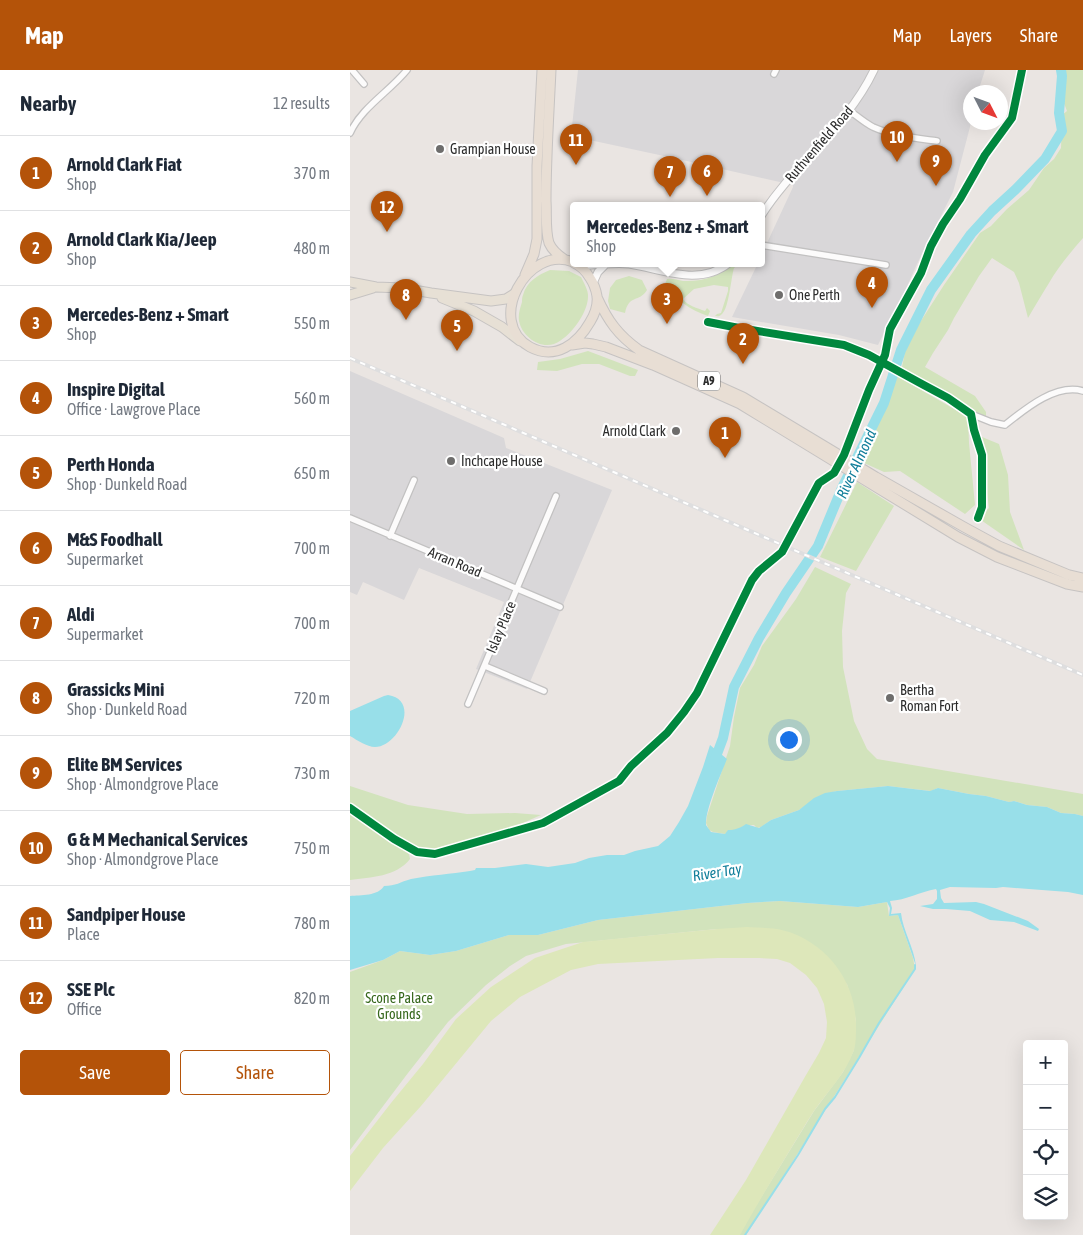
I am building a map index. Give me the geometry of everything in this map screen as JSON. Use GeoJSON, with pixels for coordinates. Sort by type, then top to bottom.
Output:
{"type":"FeatureCollection","features":[{"type":"Feature","properties":{"kind":"highway"},"geometry":{"type":"LineString","coordinates":[[522,282],[534,254],[536,239],[537,166],[542,70]]}},
{"type":"Feature","properties":{"kind":"highway"},"geometry":{"type":"LineString","coordinates":[[551,70],[546,169],[547,223],[551,247],[558,255],[570,261]]}},
{"type":"Feature","properties":{"kind":"highway"},"geometry":{"type":"LineString","coordinates":[[570,262],[556,260],[542,264],[529,273],[514,294],[511,309],[512,322],[515,331],[530,348],[550,352],[572,345],[593,318],[597,298],[593,283],[588,274],[579,267]]}},
{"type":"Feature","properties":{"kind":"highway","name":"A9"},"geometry":{"type":"LineString","coordinates":[[597,298],[614,328],[639,350],[744,397],[958,537],[997,557],[1067,584],[1083,588]]}},
{"type":"Feature","properties":{"kind":"highway","name":"A9"},"geometry":{"type":"LineString","coordinates":[[572,345],[579,343],[593,344],[653,365],[740,404],[834,455]]}},
{"type":"Feature","properties":{"kind":"highway","name":"A9"},"geometry":{"type":"LineString","coordinates":[[874,481],[999,546],[1069,575],[1083,578]]}},
{"type":"Feature","properties":{"kind":"main road"},"geometry":{"type":"LineString","coordinates":[[350,282],[376,288],[402,288],[491,301],[506,299],[514,294]]}},
{"type":"Feature","properties":{"kind":"main road"},"geometry":{"type":"LineString","coordinates":[[350,295],[376,288]]}},
{"type":"Feature","properties":{"kind":"main road"},"geometry":{"type":"LineString","coordinates":[[431,293],[474,311],[502,327],[525,344]]}},
{"type":"Feature","properties":{"kind":"street"},"geometry":{"type":"LineString","coordinates":[[352,70],[364,84]]}},
{"type":"Feature","properties":{"kind":"street"},"geometry":{"type":"LineString","coordinates":[[350,133],[360,116],[398,81],[407,70]]}},
{"type":"Feature","properties":{"kind":"street","name":"Ruthvenfield Road"},"geometry":{"type":"LineString","coordinates":[[765,210],[777,194],[850,111],[874,70]]}},
{"type":"Feature","properties":{"kind":"street"},"geometry":{"type":"LineString","coordinates":[[850,111],[871,126],[887,132],[936,141]]}},
{"type":"Feature","properties":{"kind":"street"},"geometry":{"type":"LineString","coordinates":[[765,246],[886,264]]}},
{"type":"Feature","properties":{"kind":"street"},"geometry":{"type":"LineString","coordinates":[[593,283],[598,272],[603,267]]}},
{"type":"Feature","properties":{"kind":"street"},"geometry":{"type":"LineString","coordinates":[[641,267],[668,273],[698,276],[722,267]]}},
{"type":"Feature","properties":{"kind":"street"},"geometry":{"type":"LineString","coordinates":[[708,322],[844,345],[869,355],[948,398],[971,414],[991,422],[1005,424],[1042,399],[1063,390],[1078,389],[1083,391]]}},
{"type":"Feature","properties":{"kind":"street"},"geometry":{"type":"LineString","coordinates":[[971,414],[982,455],[982,508],[978,518]]}},
{"type":"Feature","properties":{"kind":"street"},"geometry":{"type":"LineString","coordinates":[[390,536],[414,480]]}},
{"type":"Feature","properties":{"kind":"street","name":"Islay Place"},"geometry":{"type":"LineString","coordinates":[[468,704],[556,496]]}},
{"type":"Feature","properties":{"kind":"street","name":"Arran Road"},"geometry":{"type":"LineString","coordinates":[[350,518],[560,607]]}},
{"type":"Feature","properties":{"kind":"street","name":"Islay Place"},"geometry":{"type":"LineString","coordinates":[[485,666],[544,691]]}},
{"type":"Feature","properties":{"kind":"shaded area"},"geometry":{"type":"Polygon","coordinates":[[[578,70],[985,70],[980,85],[963,85],[963,130],[969,130],[953,192],[878,345],[839,335],[732,317],[756,267],[765,267],[765,247],[793,185],[571,136],[578,70]]]}},
{"type":"Feature","properties":{"kind":"shaded area"},"geometry":{"type":"Polygon","coordinates":[[[350,371],[504,438],[506,448],[612,490],[527,689],[476,669],[504,602],[419,568],[404,600],[363,582],[357,595],[350,592],[350,371]]]}},
{"type":"Feature","properties":{"kind":"green space"},"geometry":{"type":"Polygon","coordinates":[[[1065,70],[1083,70],[1083,238],[1056,271],[1028,318],[1019,283],[1014,272],[992,258],[979,276],[925,367],[975,396],[986,412],[986,417],[902,367],[906,347],[944,285],[980,233],[991,226],[1029,190],[1061,148],[1062,115],[1067,111],[1062,98],[1065,70]]]}},
{"type":"Feature","properties":{"kind":"green space"},"geometry":{"type":"Polygon","coordinates":[[[729,267],[735,267],[726,306],[720,316],[715,316],[721,313],[728,287],[714,285],[694,289],[683,299],[696,308],[705,311],[707,308],[710,311],[708,316],[684,304],[665,284],[667,279],[697,280],[711,277],[729,267]]]}},
{"type":"Feature","properties":{"kind":"green space"},"geometry":{"type":"Polygon","coordinates":[[[550,270],[569,271],[581,277],[588,295],[582,316],[572,330],[560,341],[554,344],[543,345],[532,340],[524,332],[519,321],[519,311],[522,297],[530,282],[537,276],[550,270]]]}},
{"type":"Feature","properties":{"kind":"green space"},"geometry":{"type":"Polygon","coordinates":[[[629,276],[642,280],[647,290],[629,303],[625,313],[610,309],[608,301],[610,288],[616,280],[629,276]]]}},
{"type":"Feature","properties":{"kind":"green space"},"geometry":{"type":"Polygon","coordinates":[[[588,351],[638,370],[635,376],[630,376],[599,364],[582,364],[557,371],[537,370],[538,362],[560,359],[588,351]]]}},
{"type":"Feature","properties":{"kind":"green space"},"geometry":{"type":"Polygon","coordinates":[[[897,376],[968,417],[975,505],[965,514],[900,471],[884,472],[862,462],[897,376]]]}},
{"type":"Feature","properties":{"kind":"green space"},"geometry":{"type":"Polygon","coordinates":[[[982,437],[999,444],[1008,475],[1010,512],[1024,550],[978,518],[989,508],[982,455],[982,437]]]}},
{"type":"Feature","properties":{"kind":"green space"},"geometry":{"type":"Polygon","coordinates":[[[857,482],[894,506],[856,571],[820,557],[857,482]]]}},
{"type":"Feature","properties":{"kind":"green space"},"geometry":{"type":"Polygon","coordinates":[[[815,567],[851,584],[846,593],[842,631],[843,667],[854,721],[867,749],[877,759],[1083,794],[1083,816],[1061,813],[1047,807],[1027,805],[1014,801],[1009,802],[938,788],[931,791],[888,786],[825,794],[799,810],[771,820],[757,828],[754,825],[745,825],[725,834],[709,830],[706,823],[707,816],[730,746],[740,688],[754,665],[762,646],[796,599],[815,567]]]}},
{"type":"Feature","properties":{"kind":"green space"},"geometry":{"type":"Polygon","coordinates":[[[350,786],[408,805],[467,814],[515,813],[541,815],[500,833],[436,851],[419,849],[401,841],[350,804],[350,786]]]}},
{"type":"Feature","properties":{"kind":"green space"},"geometry":{"type":"Polygon","coordinates":[[[350,811],[409,854],[410,859],[390,873],[350,880],[350,811]]]}},
{"type":"Feature","properties":{"kind":"green space","name":"Scone Palace Grounds"},"geometry":{"type":"Polygon","coordinates":[[[780,901],[858,907],[887,902],[889,916],[898,915],[915,969],[746,1235],[738,1235],[814,1111],[843,1072],[854,1050],[856,1020],[847,984],[717,929],[566,944],[526,956],[486,985],[448,1022],[350,1150],[350,972],[383,960],[400,951],[430,955],[456,951],[509,935],[538,935],[598,920],[780,901]]]}},
{"type":"Feature","properties":{"kind":"green space"},"geometry":{"type":"Polygon","coordinates":[[[747,927],[775,929],[792,933],[819,948],[830,958],[839,970],[852,997],[855,1012],[856,1042],[851,1058],[808,1120],[740,1235],[710,1235],[746,1180],[826,1038],[827,1022],[824,1004],[817,988],[806,975],[790,963],[777,959],[718,958],[598,964],[571,970],[520,997],[491,1021],[421,1106],[383,1148],[350,1191],[350,1156],[456,1019],[491,987],[535,958],[583,942],[747,927]]]}},
{"type":"Feature","properties":{"kind":"water"},"geometry":{"type":"Polygon","coordinates":[[[388,695],[398,699],[403,705],[404,714],[398,732],[391,740],[384,745],[372,747],[350,736],[350,711],[388,695]]]}},
{"type":"Feature","properties":{"kind":"water","name":"River Tay"},"geometry":{"type":"Polygon","coordinates":[[[710,745],[727,759],[706,818],[706,825],[711,832],[725,834],[728,830],[733,830],[746,824],[759,828],[771,820],[799,810],[814,798],[825,793],[837,791],[888,786],[930,791],[938,788],[986,796],[1009,802],[1014,801],[1027,805],[1047,807],[1061,813],[1083,816],[1083,895],[1003,887],[950,887],[940,890],[944,903],[976,902],[984,904],[1028,921],[1039,929],[1038,931],[1014,922],[990,920],[970,911],[933,909],[920,906],[933,904],[937,899],[936,889],[890,901],[891,914],[901,913],[916,966],[898,915],[889,916],[890,908],[887,902],[858,907],[780,901],[598,920],[538,935],[509,935],[456,951],[430,955],[400,951],[383,960],[350,970],[350,896],[378,892],[384,886],[395,885],[426,876],[470,871],[476,868],[495,868],[526,864],[548,867],[607,855],[624,855],[658,846],[670,836],[688,806],[710,745]]]}},
{"type":"Feature","properties":{"kind":"waterway","name":"River Almond"},"geometry":{"type":"LineString","coordinates":[[714,762],[723,738],[734,687],[759,638],[786,593],[818,546],[842,488],[884,403],[901,350],[931,290],[971,234],[1045,159],[1062,131],[1059,113],[1061,70]]}},
{"type":"Feature","properties":{"kind":"waterway"},"geometry":{"type":"LineString","coordinates":[[745,1235],[798,1155],[825,1109],[835,1097],[879,1023],[915,969],[915,965]]}},
{"type":"Feature","properties":{"kind":"railway"},"geometry":{"type":"LineString","coordinates":[[350,358],[1083,675]]}},
{"type":"Feature","properties":{"kind":"cycle path"},"geometry":{"type":"LineString","coordinates":[[350,808],[394,839],[417,852],[435,854],[543,823],[619,781],[631,766],[667,733],[697,693],[752,580],[759,571],[782,552],[819,483],[834,473],[844,455],[869,390],[885,355],[890,329],[921,273],[931,246],[943,224],[960,199],[985,155],[1012,118],[1022,70]]}},
{"type":"Feature","properties":{"kind":"cycle path"},"geometry":{"type":"LineString","coordinates":[[708,322],[844,345],[869,355],[948,398],[971,414],[982,455],[982,507],[978,518]]}},
{"type":"Feature","properties":{"kind":"place","name":"Grampian House"},"geometry":{"type":"Point","coordinates":[440,149]}},
{"type":"Feature","properties":{"kind":"place","name":"G & M Mechanical Services"},"geometry":{"type":"Point","coordinates":[897,162]}},
{"type":"Feature","properties":{"kind":"place","name":"Sandpiper House"},"geometry":{"type":"Point","coordinates":[576,165]}},
{"type":"Feature","properties":{"kind":"place","name":"Elite BM Services"},"geometry":{"type":"Point","coordinates":[936,186]}},
{"type":"Feature","properties":{"kind":"place","name":"M&S Foodhall"},"geometry":{"type":"Point","coordinates":[707,196]}},
{"type":"Feature","properties":{"kind":"place","name":"Aldi"},"geometry":{"type":"Point","coordinates":[670,197]}},
{"type":"Feature","properties":{"kind":"place","name":"SSE Plc"},"geometry":{"type":"Point","coordinates":[387,232]}},
{"type":"Feature","properties":{"kind":"place","name":"One Perth"},"geometry":{"type":"Point","coordinates":[779,295]}},
{"type":"Feature","properties":{"kind":"place","name":"Inspire Digital"},"geometry":{"type":"Point","coordinates":[872,308]}},
{"type":"Feature","properties":{"kind":"place","name":"Grassicks Mini"},"geometry":{"type":"Point","coordinates":[406,320]}},
{"type":"Feature","properties":{"kind":"place","name":"Mercedes-Benz + Smart"},"geometry":{"type":"Point","coordinates":[667,324]}},
{"type":"Feature","properties":{"kind":"place","name":"Perth Honda"},"geometry":{"type":"Point","coordinates":[457,351]}},
{"type":"Feature","properties":{"kind":"place","name":"Arnold Clark Kia/Jeep"},"geometry":{"type":"Point","coordinates":[743,364]}},
{"type":"Feature","properties":{"kind":"place","name":"Arnold Clark"},"geometry":{"type":"Point","coordinates":[676,431]}},
{"type":"Feature","properties":{"kind":"place","name":"Arnold Clark Fiat"},"geometry":{"type":"Point","coordinates":[725,458]}},
{"type":"Feature","properties":{"kind":"place","name":"Inchcape House"},"geometry":{"type":"Point","coordinates":[451,461]}},
{"type":"Feature","properties":{"kind":"place","name":"Bertha Roman Fort"},"geometry":{"type":"Point","coordinates":[890,698]}}]}
